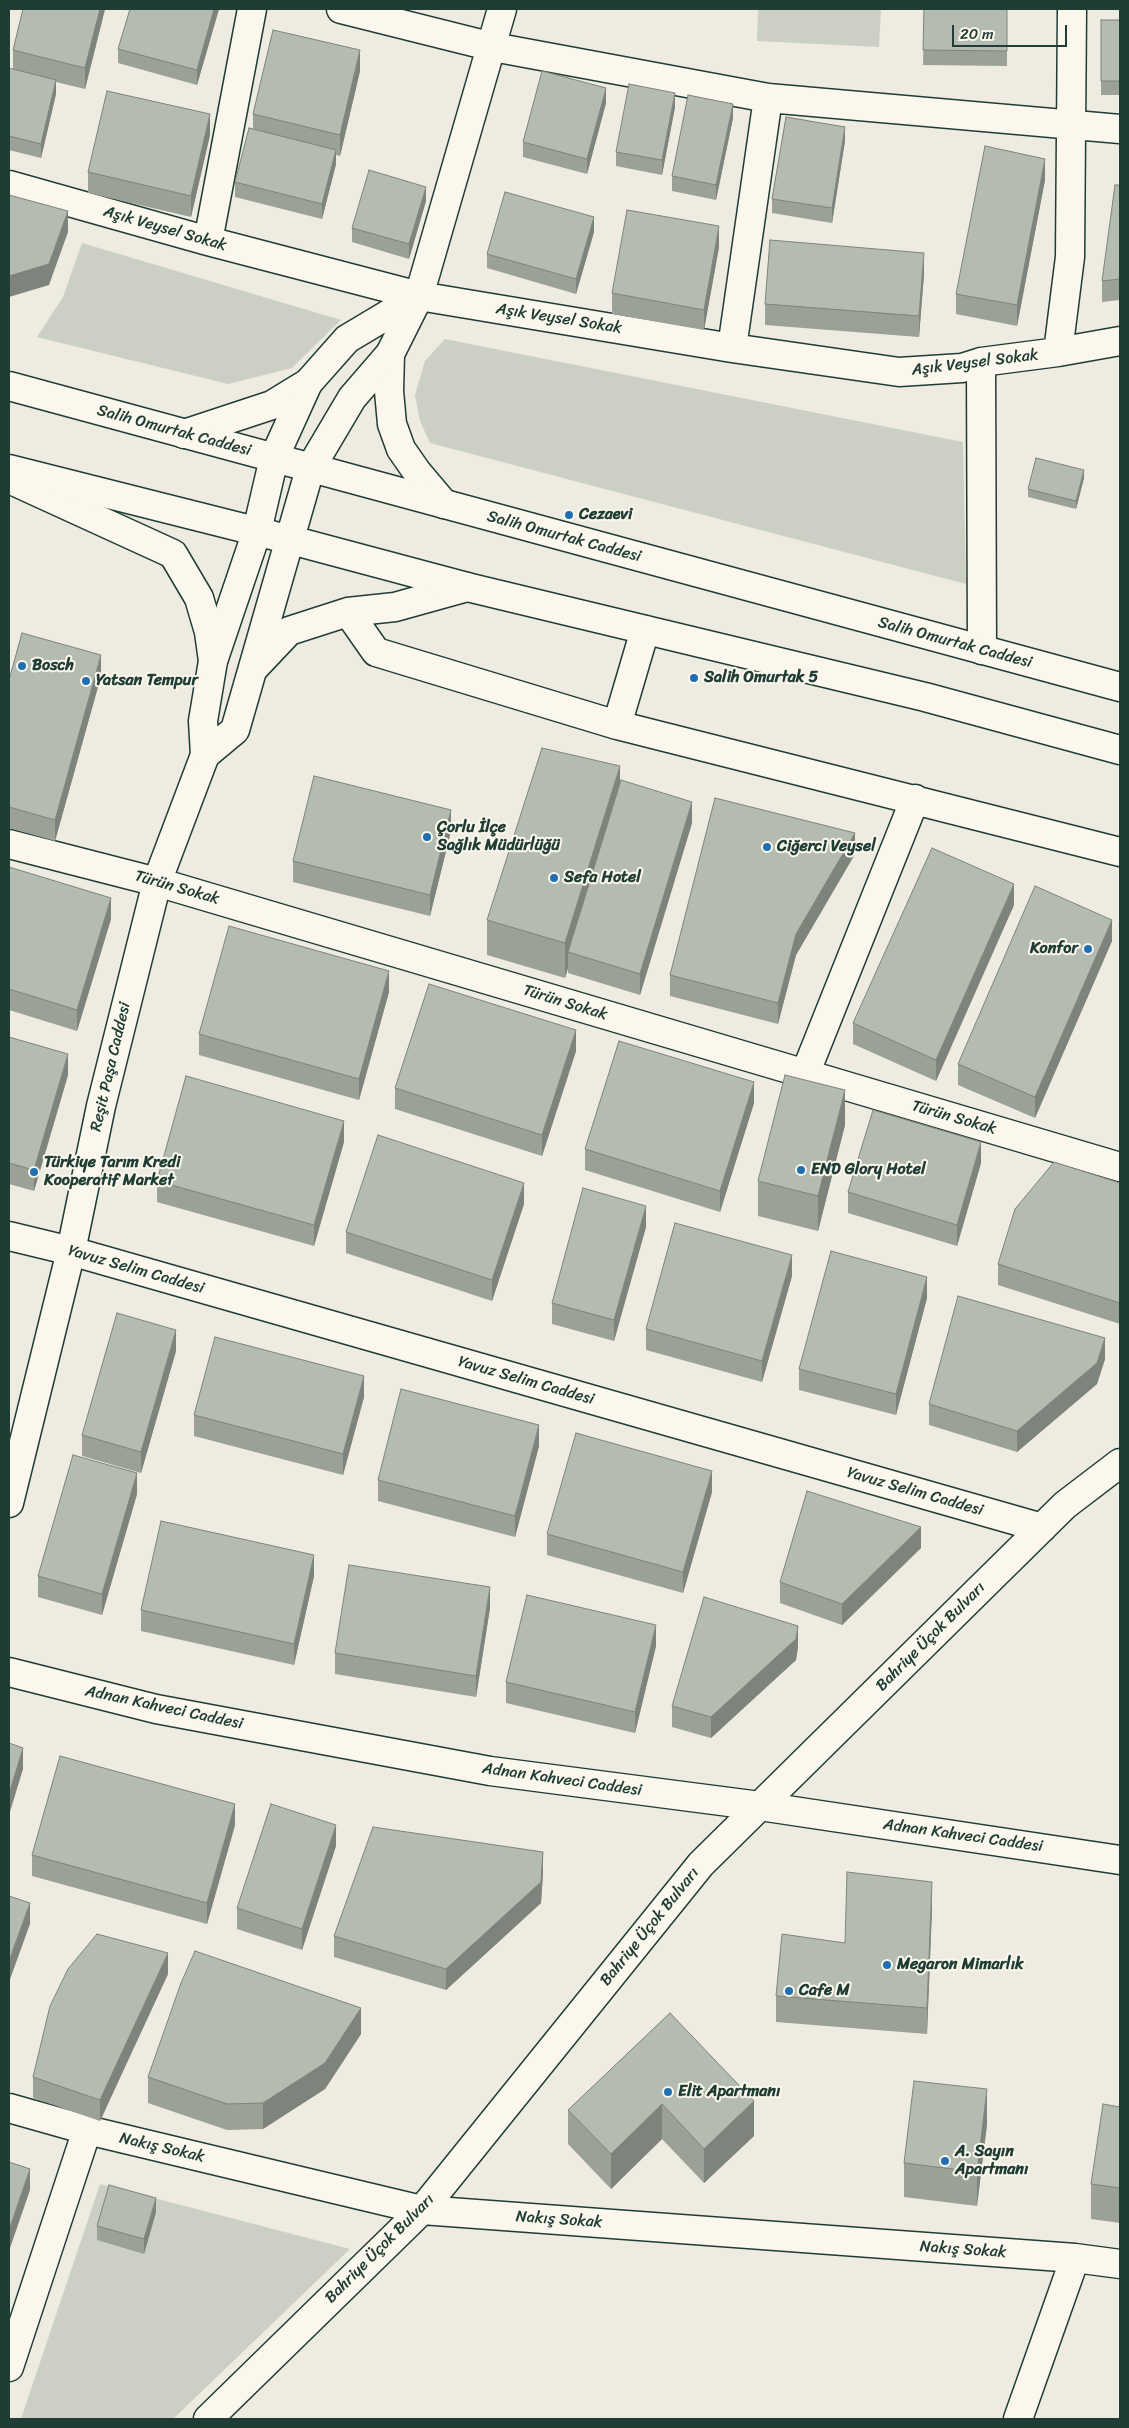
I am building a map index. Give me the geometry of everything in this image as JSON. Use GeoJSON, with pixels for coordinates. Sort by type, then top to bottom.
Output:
{"type":"FeatureCollection","features":[{"type":"Feature","properties":{"kind":"street"},"geometry":{"type":"LineString","coordinates":[[208,241],[252,9]]}},
{"type":"Feature","properties":{"kind":"street"},"geometry":{"type":"LineString","coordinates":[[341,9],[493,46],[768,98],[1120,129]]}},
{"type":"Feature","properties":{"kind":"street"},"geometry":{"type":"LineString","coordinates":[[205,754],[236,730],[310,469],[352,398],[390,354],[419,296],[493,46],[502,9]]}},
{"type":"Feature","properties":{"kind":"street"},"geometry":{"type":"LineString","coordinates":[[1058,352],[1070,257],[1072,9]]}},
{"type":"Feature","properties":{"kind":"street"},"geometry":{"type":"LineString","coordinates":[[732,348],[768,98]]}},
{"type":"Feature","properties":{"kind":"street","name":"Aşık Veysel Sokak"},"geometry":{"type":"LineString","coordinates":[[9,185],[208,241],[419,296],[732,348],[899,372],[962,368],[981,362],[1058,352],[1120,341]]}},
{"type":"Feature","properties":{"kind":"street"},"geometry":{"type":"LineString","coordinates":[[184,434],[272,405],[308,383],[347,340],[419,296]]}},
{"type":"Feature","properties":{"kind":"street"},"geometry":{"type":"LineString","coordinates":[[390,354],[389,391],[392,424],[401,450],[444,504]]}},
{"type":"Feature","properties":{"kind":"street"},"geometry":{"type":"LineString","coordinates":[[981,362],[982,650]]}},
{"type":"Feature","properties":{"kind":"street"},"geometry":{"type":"LineString","coordinates":[[205,754],[203,721],[213,661],[257,531],[274,458],[308,383]]}},
{"type":"Feature","properties":{"kind":"street","name":"Salih Omurtak Caddesi"},"geometry":{"type":"LineString","coordinates":[[9,386],[1120,687]]}},
{"type":"Feature","properties":{"kind":"street"},"geometry":{"type":"LineString","coordinates":[[9,469],[257,531],[467,587],[925,697],[1120,750]]}},
{"type":"Feature","properties":{"kind":"street"},"geometry":{"type":"LineString","coordinates":[[9,479],[173,554],[199,598],[209,632],[213,661]]}},
{"type":"Feature","properties":{"kind":"street"},"geometry":{"type":"LineString","coordinates":[[254,668],[289,631],[348,612],[395,607],[467,587]]}},
{"type":"Feature","properties":{"kind":"street"},"geometry":{"type":"LineString","coordinates":[[348,612],[376,652],[617,725],[1120,852]]}},
{"type":"Feature","properties":{"kind":"street"},"geometry":{"type":"LineString","coordinates":[[617,725],[645,630]]}},
{"type":"Feature","properties":{"kind":"street","name":"Reşit Paşa Caddesi"},"geometry":{"type":"LineString","coordinates":[[9,1503],[71,1251],[101,1106],[157,882],[205,754]]}},
{"type":"Feature","properties":{"kind":"street"},"geometry":{"type":"LineString","coordinates":[[806,1074],[915,799]]}},
{"type":"Feature","properties":{"kind":"street","name":"Türün Sokak"},"geometry":{"type":"LineString","coordinates":[[9,844],[157,882],[1120,1167]]}},
{"type":"Feature","properties":{"kind":"street","name":"Yavuz Selim Caddesi"},"geometry":{"type":"LineString","coordinates":[[9,1236],[71,1251],[1042,1528]]}},
{"type":"Feature","properties":{"kind":"street","name":"Bahriye Üçok Bulvarı"},"geometry":{"type":"LineString","coordinates":[[208,2419],[422,2210],[700,1864],[1065,1505],[1120,1462]]}},
{"type":"Feature","properties":{"kind":"street","name":"Adnan Kahveci Caddesi"},"geometry":{"type":"LineString","coordinates":[[9,1672],[156,1710],[490,1771],[760,1806],[1120,1860]]}},
{"type":"Feature","properties":{"kind":"street","name":"Nakış Sokak"},"geometry":{"type":"LineString","coordinates":[[9,2108],[87,2130],[422,2210],[1075,2258],[1120,2264]]}},
{"type":"Feature","properties":{"kind":"street"},"geometry":{"type":"LineString","coordinates":[[9,2367],[87,2130]]}},
{"type":"Feature","properties":{"kind":"street"},"geometry":{"type":"LineString","coordinates":[[1018,2419],[1075,2258]]}},
{"type":"Feature","properties":{"kind":"shaded area"},"geometry":{"type":"Polygon","coordinates":[[[758,9],[881,9],[879,47],[757,41],[758,9]]]}},
{"type":"Feature","properties":{"kind":"shaded area"},"geometry":{"type":"Polygon","coordinates":[[[82,243],[341,320],[292,368],[228,384],[37,337],[63,297],[82,243]]]}},
{"type":"Feature","properties":{"kind":"shaded area"},"geometry":{"type":"Polygon","coordinates":[[[445,339],[963,442],[966,584],[430,443],[420,421],[415,395],[425,361],[445,339]]]}},
{"type":"Feature","properties":{"kind":"shaded area"},"geometry":{"type":"Polygon","coordinates":[[[100,2184],[350,2249],[173,2419],[21,2419],[100,2184]]]}},
{"type":"Feature","properties":{"kind":"building"},"geometry":{"type":"Polygon","coordinates":[[[23,9],[100,9],[85,68],[13,50],[23,9]]]}},
{"type":"Feature","properties":{"kind":"building"},"geometry":{"type":"Polygon","coordinates":[[[130,9],[214,9],[197,70],[118,49],[130,9]]]}},
{"type":"Feature","properties":{"kind":"building"},"geometry":{"type":"Polygon","coordinates":[[[924,9],[1007,9],[1007,51],[923,50],[924,9]]]}},
{"type":"Feature","properties":{"kind":"building"},"geometry":{"type":"Polygon","coordinates":[[[1101,20],[1120,20],[1120,81],[1101,81],[1101,20]]]}},
{"type":"Feature","properties":{"kind":"building"},"geometry":{"type":"Polygon","coordinates":[[[273,30],[360,50],[340,135],[253,114],[273,30]]]}},
{"type":"Feature","properties":{"kind":"building"},"geometry":{"type":"Polygon","coordinates":[[[9,68],[56,80],[41,144],[9,136],[9,68]]]}},
{"type":"Feature","properties":{"kind":"building"},"geometry":{"type":"Polygon","coordinates":[[[542,71],[606,88],[587,159],[523,142],[542,71]]]}},
{"type":"Feature","properties":{"kind":"building"},"geometry":{"type":"Polygon","coordinates":[[[629,84],[675,93],[662,160],[616,152],[629,84]]]}},
{"type":"Feature","properties":{"kind":"building"},"geometry":{"type":"Polygon","coordinates":[[[107,91],[210,114],[191,196],[88,172],[107,91]]]}},
{"type":"Feature","properties":{"kind":"building"},"geometry":{"type":"Polygon","coordinates":[[[688,95],[733,104],[716,185],[672,176],[688,95]]]}},
{"type":"Feature","properties":{"kind":"building"},"geometry":{"type":"Polygon","coordinates":[[[786,117],[845,127],[832,208],[772,199],[786,117]]]}},
{"type":"Feature","properties":{"kind":"building"},"geometry":{"type":"Polygon","coordinates":[[[249,128],[336,150],[322,204],[235,182],[249,128]]]}},
{"type":"Feature","properties":{"kind":"building"},"geometry":{"type":"Polygon","coordinates":[[[985,146],[1045,159],[1017,305],[956,294],[985,146]]]}},
{"type":"Feature","properties":{"kind":"building"},"geometry":{"type":"Polygon","coordinates":[[[369,170],[426,187],[409,244],[352,228],[369,170]]]}},
{"type":"Feature","properties":{"kind":"building"},"geometry":{"type":"Polygon","coordinates":[[[1115,185],[1120,185],[1120,279],[1102,281],[1115,185]]]}},
{"type":"Feature","properties":{"kind":"building"},"geometry":{"type":"Polygon","coordinates":[[[505,192],[594,217],[576,279],[487,254],[505,192]]]}},
{"type":"Feature","properties":{"kind":"building"},"geometry":{"type":"Polygon","coordinates":[[[9,195],[68,211],[49,264],[9,276],[9,195]]]}},
{"type":"Feature","properties":{"kind":"building"},"geometry":{"type":"Polygon","coordinates":[[[627,210],[719,226],[704,310],[612,293],[627,210]]]}},
{"type":"Feature","properties":{"kind":"building"},"geometry":{"type":"Polygon","coordinates":[[[770,240],[924,253],[919,316],[765,304],[770,240]]]}},
{"type":"Feature","properties":{"kind":"building"},"geometry":{"type":"Polygon","coordinates":[[[1036,458],[1084,470],[1076,501],[1028,489],[1036,458]]]}},
{"type":"Feature","properties":{"kind":"building"},"geometry":{"type":"Polygon","coordinates":[[[22,633],[101,655],[55,820],[9,807],[9,680],[22,633]]]}},
{"type":"Feature","properties":{"kind":"building","name":"Sefa Hotel"},"geometry":{"type":"Polygon","coordinates":[[[542,748],[620,766],[565,943],[487,920],[542,748]]]}},
{"type":"Feature","properties":{"kind":"building"},"geometry":{"type":"Polygon","coordinates":[[[314,776],[451,810],[430,895],[293,861],[314,776]]]}},
{"type":"Feature","properties":{"kind":"building"},"geometry":{"type":"Polygon","coordinates":[[[621,780],[692,802],[640,974],[568,952],[621,780]]]}},
{"type":"Feature","properties":{"kind":"building"},"geometry":{"type":"Polygon","coordinates":[[[715,798],[855,833],[796,934],[778,1003],[670,975],[715,798]]]}},
{"type":"Feature","properties":{"kind":"building"},"geometry":{"type":"Polygon","coordinates":[[[932,848],[1014,884],[936,1060],[853,1023],[932,848]]]}},
{"type":"Feature","properties":{"kind":"building"},"geometry":{"type":"Polygon","coordinates":[[[9,867],[111,898],[77,1010],[9,989],[9,867]]]}},
{"type":"Feature","properties":{"kind":"building"},"geometry":{"type":"Polygon","coordinates":[[[1035,886],[1112,920],[1035,1097],[958,1064],[1035,886]]]}},
{"type":"Feature","properties":{"kind":"building"},"geometry":{"type":"Polygon","coordinates":[[[229,926],[389,971],[359,1079],[199,1034],[229,926]]]}},
{"type":"Feature","properties":{"kind":"building"},"geometry":{"type":"Polygon","coordinates":[[[429,984],[576,1030],[542,1135],[395,1088],[429,984]]]}},
{"type":"Feature","properties":{"kind":"building"},"geometry":{"type":"Polygon","coordinates":[[[9,1037],[68,1054],[34,1170],[9,1163],[9,1037]]]}},
{"type":"Feature","properties":{"kind":"building"},"geometry":{"type":"Polygon","coordinates":[[[619,1041],[754,1082],[720,1191],[585,1149],[619,1041]]]}},
{"type":"Feature","properties":{"kind":"building"},"geometry":{"type":"Polygon","coordinates":[[[785,1075],[845,1090],[818,1196],[758,1181],[785,1075]]]}},
{"type":"Feature","properties":{"kind":"building"},"geometry":{"type":"Polygon","coordinates":[[[186,1076],[344,1121],[314,1225],[157,1181],[186,1076]]]}},
{"type":"Feature","properties":{"kind":"building"},"geometry":{"type":"Polygon","coordinates":[[[873,1110],[981,1142],[957,1225],[848,1192],[873,1110]]]}},
{"type":"Feature","properties":{"kind":"building"},"geometry":{"type":"Polygon","coordinates":[[[378,1135],[524,1183],[492,1280],[346,1232],[378,1135]]]}},
{"type":"Feature","properties":{"kind":"building"},"geometry":{"type":"Polygon","coordinates":[[[1054,1162],[1120,1183],[1120,1303],[998,1264],[1015,1209],[1054,1162]]]}},
{"type":"Feature","properties":{"kind":"building"},"geometry":{"type":"Polygon","coordinates":[[[583,1188],[646,1206],[614,1320],[552,1303],[583,1188]]]}},
{"type":"Feature","properties":{"kind":"building"},"geometry":{"type":"Polygon","coordinates":[[[675,1223],[792,1255],[762,1361],[646,1329],[675,1223]]]}},
{"type":"Feature","properties":{"kind":"building"},"geometry":{"type":"Polygon","coordinates":[[[831,1251],[927,1277],[896,1394],[799,1369],[831,1251]]]}},
{"type":"Feature","properties":{"kind":"building"},"geometry":{"type":"Polygon","coordinates":[[[958,1296],[1105,1338],[1097,1363],[1017,1431],[929,1404],[958,1296]]]}},
{"type":"Feature","properties":{"kind":"building"},"geometry":{"type":"Polygon","coordinates":[[[117,1313],[176,1330],[141,1452],[82,1435],[117,1313]]]}},
{"type":"Feature","properties":{"kind":"building"},"geometry":{"type":"Polygon","coordinates":[[[215,1337],[364,1376],[343,1454],[194,1415],[215,1337]]]}},
{"type":"Feature","properties":{"kind":"building"},"geometry":{"type":"Polygon","coordinates":[[[401,1389],[539,1425],[515,1516],[378,1480],[401,1389]]]}},
{"type":"Feature","properties":{"kind":"building"},"geometry":{"type":"Polygon","coordinates":[[[576,1433],[712,1471],[683,1572],[547,1534],[576,1433]]]}},
{"type":"Feature","properties":{"kind":"building"},"geometry":{"type":"Polygon","coordinates":[[[73,1455],[137,1473],[102,1594],[38,1576],[73,1455]]]}},
{"type":"Feature","properties":{"kind":"building"},"geometry":{"type":"Polygon","coordinates":[[[807,1491],[921,1527],[842,1604],[780,1582],[807,1491]]]}},
{"type":"Feature","properties":{"kind":"building"},"geometry":{"type":"Polygon","coordinates":[[[161,1521],[314,1555],[294,1644],[141,1610],[161,1521]]]}},
{"type":"Feature","properties":{"kind":"building"},"geometry":{"type":"Polygon","coordinates":[[[349,1565],[490,1587],[476,1676],[335,1653],[349,1565]]]}},
{"type":"Feature","properties":{"kind":"building"},"geometry":{"type":"Polygon","coordinates":[[[527,1595],[656,1625],[635,1712],[506,1682],[527,1595]]]}},
{"type":"Feature","properties":{"kind":"building"},"geometry":{"type":"Polygon","coordinates":[[[704,1597],[798,1626],[796,1639],[711,1717],[672,1706],[704,1597]]]}},
{"type":"Feature","properties":{"kind":"building"},"geometry":{"type":"Polygon","coordinates":[[[9,1743],[23,1748],[9,1794],[9,1743]]]}},
{"type":"Feature","properties":{"kind":"building"},"geometry":{"type":"Polygon","coordinates":[[[60,1756],[235,1804],[207,1903],[32,1855],[60,1756]]]}},
{"type":"Feature","properties":{"kind":"building"},"geometry":{"type":"Polygon","coordinates":[[[271,1804],[336,1825],[302,1929],[237,1908],[271,1804]]]}},
{"type":"Feature","properties":{"kind":"building"},"geometry":{"type":"Polygon","coordinates":[[[373,1827],[543,1852],[541,1882],[446,1969],[334,1936],[373,1827]]]}},
{"type":"Feature","properties":{"kind":"building","name":"Megaron Mimarlık"},"geometry":{"type":"Polygon","coordinates":[[[847,1872],[932,1882],[927,2008],[776,1996],[782,1934],[845,1943],[847,1872]]]}},
{"type":"Feature","properties":{"kind":"building"},"geometry":{"type":"Polygon","coordinates":[[[9,1896],[30,1903],[9,1961],[9,1896]]]}},
{"type":"Feature","properties":{"kind":"building"},"geometry":{"type":"Polygon","coordinates":[[[97,1934],[168,1953],[100,2100],[33,2077],[50,2006],[68,1969],[97,1934]]]}},
{"type":"Feature","properties":{"kind":"building"},"geometry":{"type":"Polygon","coordinates":[[[195,1951],[361,2008],[325,2063],[263,2103],[227,2104],[148,2077],[181,1983],[195,1951]]]}},
{"type":"Feature","properties":{"kind":"building"},"geometry":{"type":"Polygon","coordinates":[[[670,2013],[754,2101],[704,2149],[662,2104],[611,2154],[568,2110],[670,2013]]]}},
{"type":"Feature","properties":{"kind":"building"},"geometry":{"type":"Polygon","coordinates":[[[914,2081],[987,2089],[977,2172],[904,2163],[914,2081]]]}},
{"type":"Feature","properties":{"kind":"building"},"geometry":{"type":"Polygon","coordinates":[[[1103,2104],[1120,2107],[1120,2188],[1091,2184],[1103,2104]]]}},
{"type":"Feature","properties":{"kind":"building"},"geometry":{"type":"Polygon","coordinates":[[[9,2162],[30,2169],[9,2230],[9,2162]]]}},
{"type":"Feature","properties":{"kind":"building"},"geometry":{"type":"Polygon","coordinates":[[[109,2185],[156,2198],[144,2239],[97,2226],[109,2185]]]}},
{"type":"Feature","properties":{"kind":"place","name":"Cezaevi"},"geometry":{"type":"Point","coordinates":[569,515]}},
{"type":"Feature","properties":{"kind":"place","name":"Bosch"},"geometry":{"type":"Point","coordinates":[22,666]}},
{"type":"Feature","properties":{"kind":"place","name":"Salih Omurtak 5"},"geometry":{"type":"Point","coordinates":[694,678]}},
{"type":"Feature","properties":{"kind":"place","name":"Yatsan Tempur"},"geometry":{"type":"Point","coordinates":[86,681]}},
{"type":"Feature","properties":{"kind":"place","name":"Çorlu İlçe Sağlık Müdürlüğü"},"geometry":{"type":"Point","coordinates":[427,837]}},
{"type":"Feature","properties":{"kind":"place","name":"Ciğerci Veysel"},"geometry":{"type":"Point","coordinates":[767,847]}},
{"type":"Feature","properties":{"kind":"place","name":"Sefa Hotel"},"geometry":{"type":"Point","coordinates":[554,878]}},
{"type":"Feature","properties":{"kind":"place","name":"Konfor"},"geometry":{"type":"Point","coordinates":[1088,949]}},
{"type":"Feature","properties":{"kind":"place","name":"END Glory Hotel"},"geometry":{"type":"Point","coordinates":[801,1170]}},
{"type":"Feature","properties":{"kind":"place","name":"Türkiye Tarım Kredi Kooperatif Market"},"geometry":{"type":"Point","coordinates":[34,1172]}},
{"type":"Feature","properties":{"kind":"place","name":"Megaron Mimarlık"},"geometry":{"type":"Point","coordinates":[887,1965]}},
{"type":"Feature","properties":{"kind":"place","name":"Cafe M"},"geometry":{"type":"Point","coordinates":[789,1991]}},
{"type":"Feature","properties":{"kind":"place","name":"Elit Apartmanı"},"geometry":{"type":"Point","coordinates":[668,2092]}},
{"type":"Feature","properties":{"kind":"place","name":"A. Sayın Apartmanı"},"geometry":{"type":"Point","coordinates":[945,2161]}}]}
